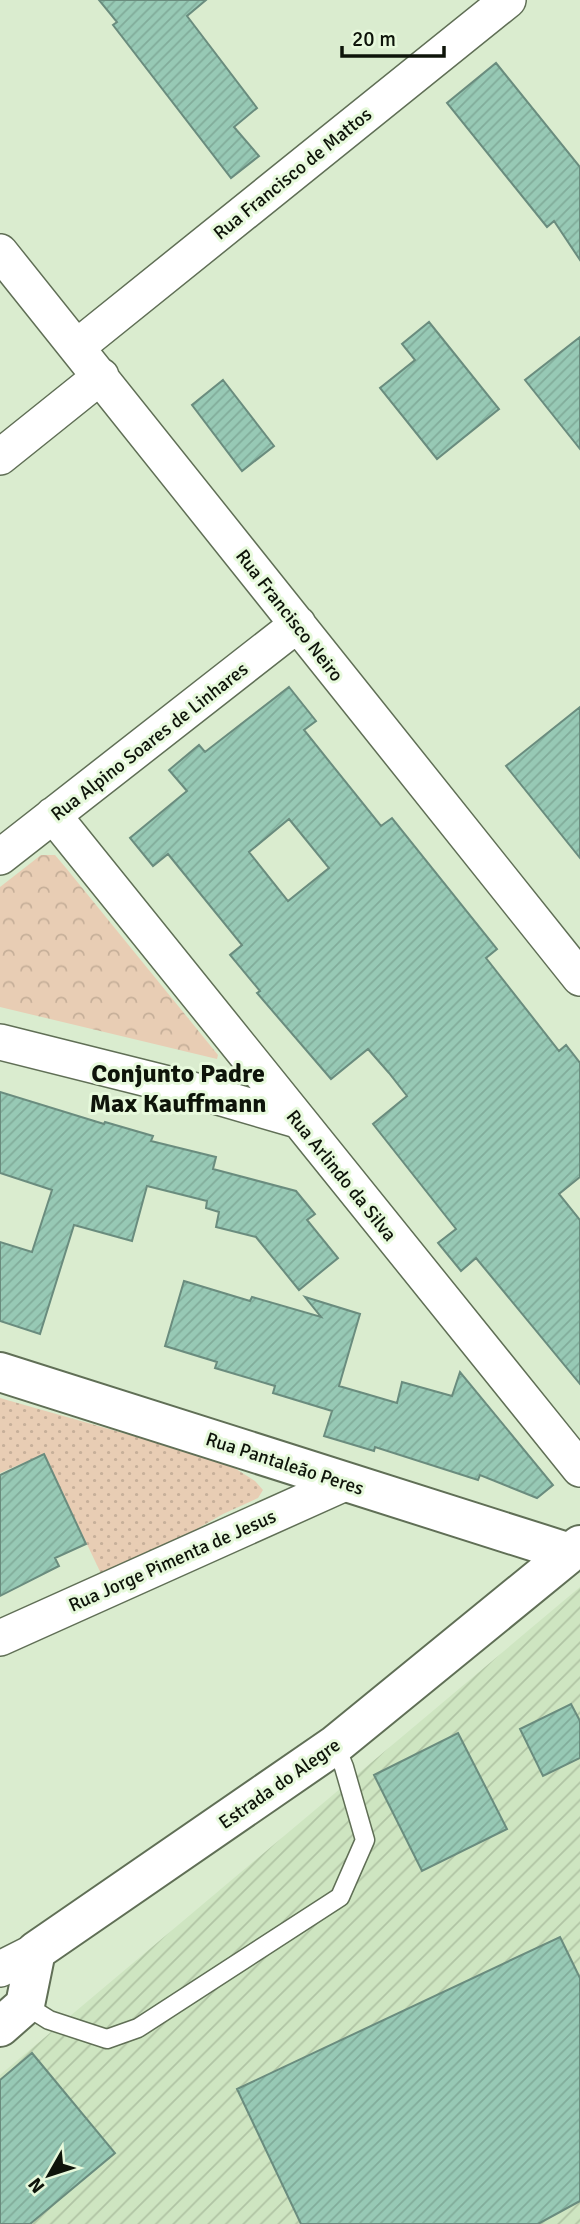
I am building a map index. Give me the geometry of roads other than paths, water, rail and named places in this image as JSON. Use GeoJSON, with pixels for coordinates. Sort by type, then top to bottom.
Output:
{"type":"FeatureCollection","features":[{"type":"Feature","properties":{"kind":"street","name":"Rua Francisco de Mattos"},"geometry":{"type":"LineString","coordinates":[[77,347],[508,0]]}},
{"type":"Feature","properties":{"kind":"street","name":"Rua Francisco Neiro"},"geometry":{"type":"LineString","coordinates":[[0,252],[580,978]]}},
{"type":"Feature","properties":{"kind":"street"},"geometry":{"type":"LineString","coordinates":[[0,457],[101,376]]}},
{"type":"Feature","properties":{"kind":"street","name":"Rua Alpino Soares de Linhares"},"geometry":{"type":"LineString","coordinates":[[0,857],[298,624]]}},
{"type":"Feature","properties":{"kind":"street","name":"Rua Arlindo da Silva"},"geometry":{"type":"LineString","coordinates":[[53,816],[580,1469]]}},
{"type":"Feature","properties":{"kind":"street"},"geometry":{"type":"LineString","coordinates":[[0,1042],[208,1094],[297,1120]]}},
{"type":"Feature","properties":{"kind":"street","name":"Rua Pantaleão Peres"},"geometry":{"type":"LineString","coordinates":[[0,1372],[345,1483],[575,1549]]}},
{"type":"Feature","properties":{"kind":"street","name":"Rua Jorge Pimenta de Jesus"},"geometry":{"type":"LineString","coordinates":[[0,1639],[345,1483]]}},
{"type":"Feature","properties":{"kind":"street","name":"Estrada do Alegre"},"geometry":{"type":"LineString","coordinates":[[36,1951],[335,1745],[575,1549]]}},
{"type":"Feature","properties":{"kind":"street"},"geometry":{"type":"LineString","coordinates":[[0,1969],[36,1951]]}},
{"type":"Feature","properties":{"kind":"street"},"geometry":{"type":"LineString","coordinates":[[13,2016],[36,1951]]}},
{"type":"Feature","properties":{"kind":"lane"},"geometry":{"type":"LineString","coordinates":[[13,2016],[49,2020],[107,2039],[138,2028],[340,1897],[365,1840],[335,1745]]}},
{"type":"Feature","properties":{"kind":"district","name":"Conjunto Padre Max Kauffmann"},"geometry":{"type":"Point","coordinates":[178,1088]}}]}
